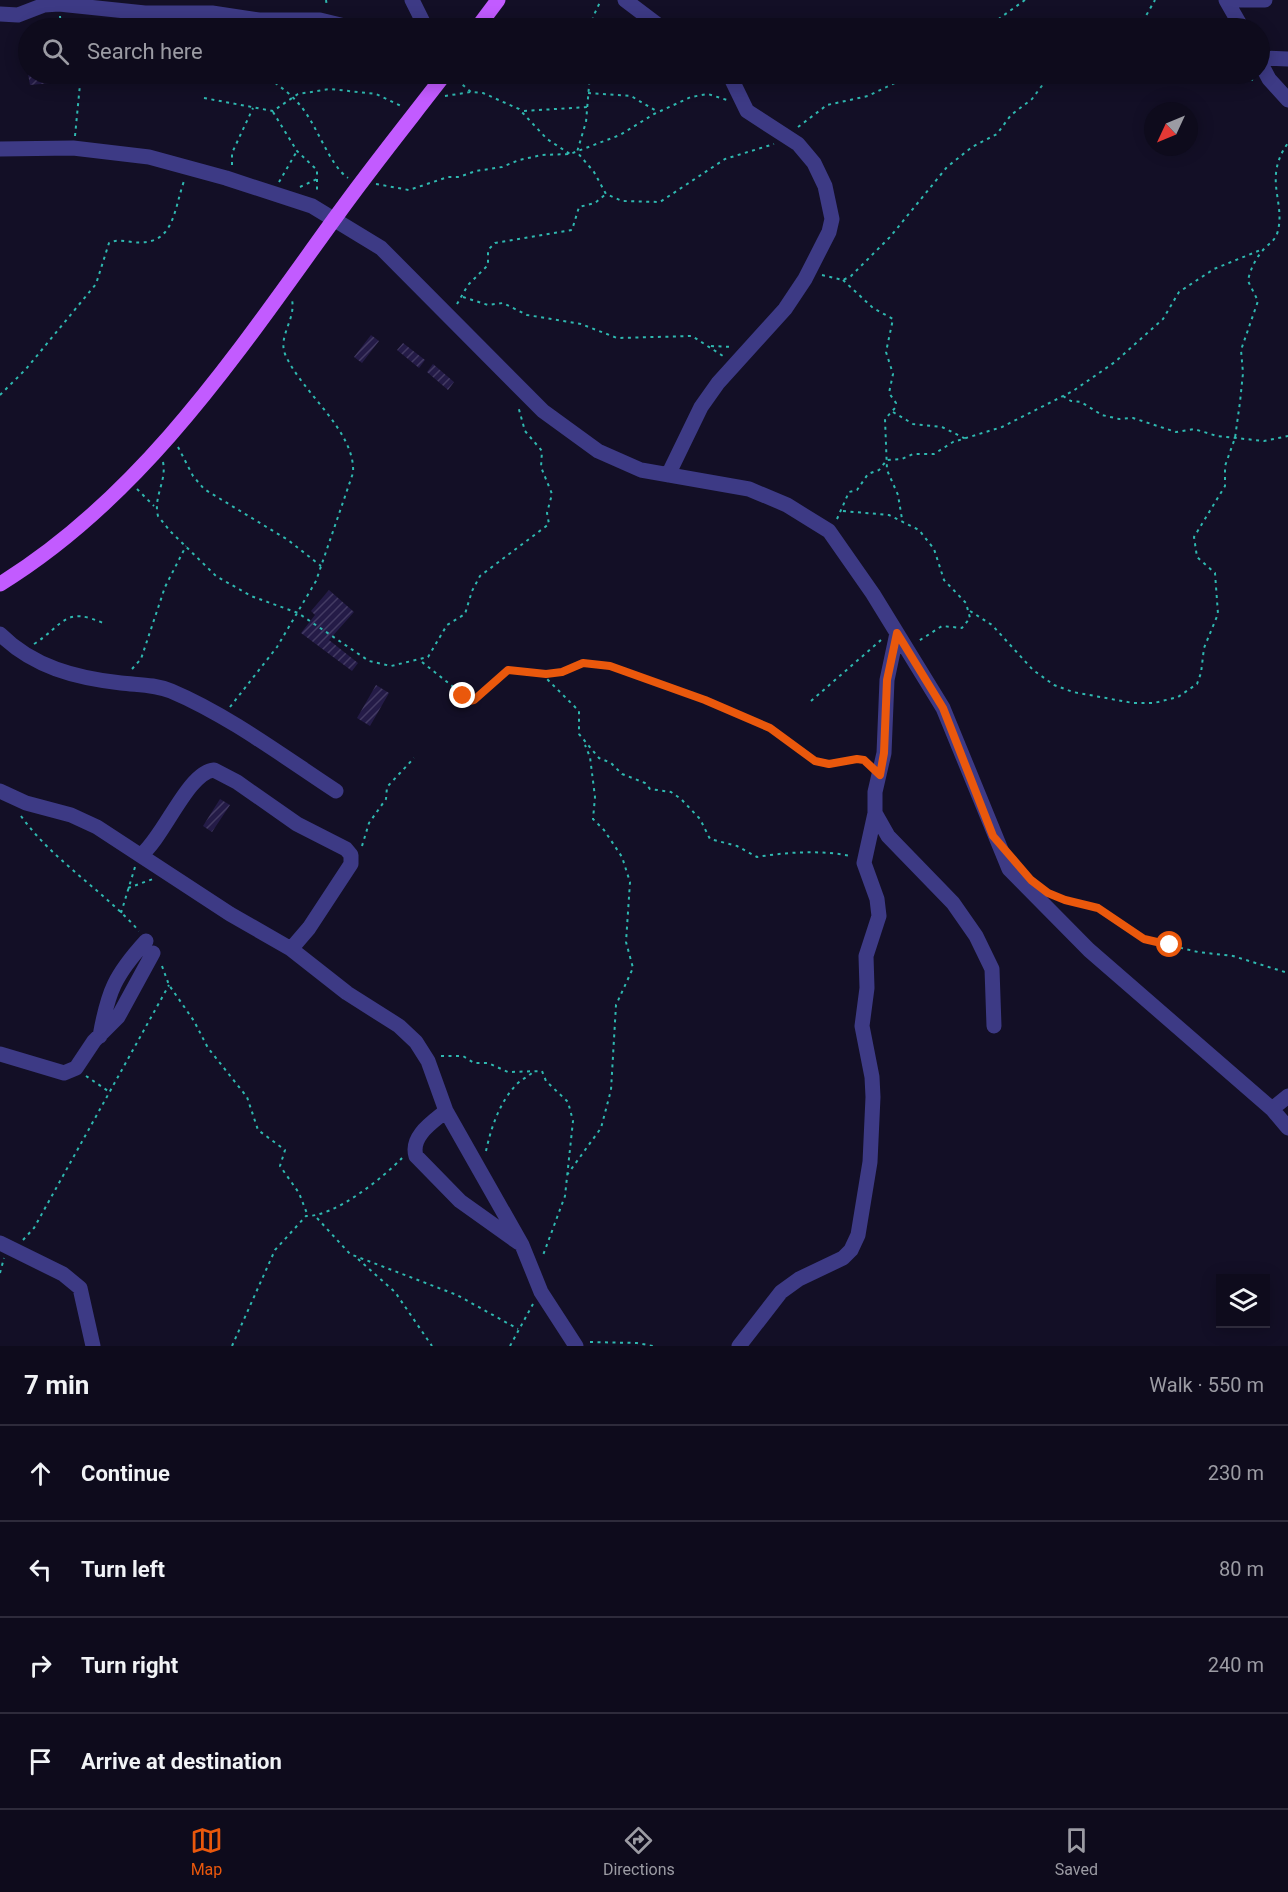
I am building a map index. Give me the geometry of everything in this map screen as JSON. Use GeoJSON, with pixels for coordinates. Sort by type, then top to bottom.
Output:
{"type":"FeatureCollection","features":[{"type":"Feature","properties":{"kind":"main road"},"geometry":{"type":"LineString","coordinates":[[484,18],[498,0]]}},
{"type":"Feature","properties":{"kind":"main road"},"geometry":{"type":"LineString","coordinates":[[0,584],[55,546],[96,512],[159,448],[287,285],[360,184],[442,84]]}},
{"type":"Feature","properties":{"kind":"street"},"geometry":{"type":"LineString","coordinates":[[412,0],[421,18]]}},
{"type":"Feature","properties":{"kind":"street"},"geometry":{"type":"LineString","coordinates":[[625,0],[649,18]]}},
{"type":"Feature","properties":{"kind":"street"},"geometry":{"type":"LineString","coordinates":[[1237,18],[1228,0],[1265,0]]}},
{"type":"Feature","properties":{"kind":"street"},"geometry":{"type":"LineString","coordinates":[[0,14],[18,15],[44,5],[59,4],[145,13],[212,13],[245,18]]}},
{"type":"Feature","properties":{"kind":"street"},"geometry":{"type":"LineString","coordinates":[[1270,59],[1288,58]]}},
{"type":"Feature","properties":{"kind":"street"},"geometry":{"type":"LineString","coordinates":[[1270,80],[1288,100]]}},
{"type":"Feature","properties":{"kind":"street"},"geometry":{"type":"LineString","coordinates":[[668,475],[701,407],[736,363],[785,309],[830,232],[832,219],[825,186],[814,163],[798,144],[764,125],[743,107],[733,84]]}},
{"type":"Feature","properties":{"kind":"street"},"geometry":{"type":"LineString","coordinates":[[0,149],[73,148],[149,157],[312,206],[381,248],[518,388],[570,433],[598,451],[641,470],[749,489],[787,505],[830,531],[908,649],[943,708],[1009,869],[1089,950],[1272,1109],[1288,1128]]}},
{"type":"Feature","properties":{"kind":"street"},"geometry":{"type":"LineString","coordinates":[[895,629],[887,680],[884,753],[874,804],[875,813],[881,828],[953,903],[976,936],[992,969],[994,1026]]}},
{"type":"Feature","properties":{"kind":"street"},"geometry":{"type":"LineString","coordinates":[[0,634],[37,662],[64,673],[117,683],[151,685],[170,690],[336,791]]}},
{"type":"Feature","properties":{"kind":"street"},"geometry":{"type":"LineString","coordinates":[[141,855],[156,841],[199,775],[214,770],[237,782],[297,824],[346,849],[351,855],[351,864],[309,928],[291,949]]}},
{"type":"Feature","properties":{"kind":"street"},"geometry":{"type":"LineString","coordinates":[[3,793],[71,815],[97,827],[230,914],[291,949],[347,993],[399,1026],[416,1042],[428,1061],[446,1111],[522,1245],[541,1292],[574,1343]]}},
{"type":"Feature","properties":{"kind":"street"},"geometry":{"type":"LineString","coordinates":[[739,1346],[781,1292],[799,1279],[843,1258],[851,1250],[858,1235],[870,1162],[873,1097],[872,1077],[862,1026],[867,988],[866,956],[880,908],[865,871],[865,853],[875,813]]}},
{"type":"Feature","properties":{"kind":"street"},"geometry":{"type":"LineString","coordinates":[[0,1054],[52,1071],[70,1072],[76,1068],[100,1036],[112,986],[120,971],[150,947]]}},
{"type":"Feature","properties":{"kind":"street"},"geometry":{"type":"LineString","coordinates":[[1272,1109],[1288,1096]]}},
{"type":"Feature","properties":{"kind":"street"},"geometry":{"type":"LineString","coordinates":[[446,1111],[424,1129],[414,1149],[421,1164],[460,1201],[522,1245]]}},
{"type":"Feature","properties":{"kind":"street"},"geometry":{"type":"LineString","coordinates":[[5,1246],[63,1274],[81,1288],[93,1346]]}},
{"type":"Feature","properties":{"kind":"path"},"geometry":{"type":"LineString","coordinates":[[593,18],[601,0]]}},
{"type":"Feature","properties":{"kind":"path"},"geometry":{"type":"LineString","coordinates":[[1000,18],[1025,0]]}},
{"type":"Feature","properties":{"kind":"path"},"geometry":{"type":"LineString","coordinates":[[1145,18],[1155,0]]}},
{"type":"Feature","properties":{"kind":"path"},"geometry":{"type":"LineString","coordinates":[[73,148],[80,84]]}},
{"type":"Feature","properties":{"kind":"path"},"geometry":{"type":"LineString","coordinates":[[276,84],[292,97],[319,134],[336,168],[360,184],[385,185],[409,190],[448,177],[459,177],[476,171],[502,167],[519,160],[577,152],[620,135],[658,112],[701,94],[719,97],[743,107]]}},
{"type":"Feature","properties":{"kind":"path"},"geometry":{"type":"LineString","coordinates":[[461,84],[471,92]]}},
{"type":"Feature","properties":{"kind":"path"},"geometry":{"type":"LineString","coordinates":[[577,152],[586,122],[589,84]]}},
{"type":"Feature","properties":{"kind":"path"},"geometry":{"type":"LineString","coordinates":[[577,152],[594,172],[606,194],[622,201],[663,202],[725,159],[776,144],[827,105],[868,96],[893,84]]}},
{"type":"Feature","properties":{"kind":"path"},"geometry":{"type":"LineString","coordinates":[[811,268],[834,280],[843,280],[851,276],[890,237],[947,167],[972,147],[998,134],[1011,115],[1032,99],[1043,84]]}},
{"type":"Feature","properties":{"kind":"path"},"geometry":{"type":"LineString","coordinates":[[588,93],[631,96],[650,104],[658,112]]}},
{"type":"Feature","properties":{"kind":"path"},"geometry":{"type":"LineString","coordinates":[[204,98],[273,111],[284,106],[292,97]]}},
{"type":"Feature","properties":{"kind":"path"},"geometry":{"type":"LineString","coordinates":[[523,111],[587,107]]}},
{"type":"Feature","properties":{"kind":"path"},"geometry":{"type":"LineString","coordinates":[[225,178],[232,167],[232,153],[239,144],[242,130],[253,108]]}},
{"type":"Feature","properties":{"kind":"path"},"geometry":{"type":"LineString","coordinates":[[273,111],[297,151],[317,170],[319,178],[312,206]]}},
{"type":"Feature","properties":{"kind":"path"},"geometry":{"type":"LineString","coordinates":[[970,611],[992,625],[1033,670],[1063,689],[1133,703],[1154,703],[1178,698],[1197,684],[1202,673],[1204,648],[1218,614],[1215,573],[1197,557],[1194,537],[1225,486],[1225,466],[1235,438],[1243,373],[1241,350],[1258,301],[1248,280],[1263,249],[1277,234],[1278,218],[1274,184],[1278,162],[1288,143]]}},
{"type":"Feature","properties":{"kind":"path"},"geometry":{"type":"LineString","coordinates":[[274,194],[297,151]]}},
{"type":"Feature","properties":{"kind":"path"},"geometry":{"type":"LineString","coordinates":[[0,395],[26,369],[96,284],[111,241],[147,243],[161,238],[167,230],[188,167]]}},
{"type":"Feature","properties":{"kind":"path"},"geometry":{"type":"LineString","coordinates":[[445,314],[463,297],[468,285],[488,265],[488,250],[495,243],[572,230],[579,207],[595,203],[606,194]]}},
{"type":"Feature","properties":{"kind":"path"},"geometry":{"type":"LineString","coordinates":[[830,531],[849,492],[857,490],[868,474],[879,470],[887,460],[902,459],[913,454],[933,454],[953,442],[968,440],[986,430],[1002,427],[1084,385],[1130,350],[1168,314],[1179,292],[1214,269],[1263,249]]}},
{"type":"Feature","properties":{"kind":"path"},"geometry":{"type":"LineString","coordinates":[[843,280],[873,308],[893,319],[886,352],[893,374],[888,391],[896,403],[885,419],[886,470],[898,495],[902,519]]}},
{"type":"Feature","properties":{"kind":"path"},"geometry":{"type":"LineString","coordinates":[[221,719],[277,647],[298,613],[321,566],[354,465],[338,428],[303,386],[284,352],[284,339],[293,309],[287,285]]}},
{"type":"Feature","properties":{"kind":"path"},"geometry":{"type":"LineString","coordinates":[[463,297],[488,305],[503,303],[527,315],[581,324],[617,338],[692,336],[736,363]]}},
{"type":"Feature","properties":{"kind":"path"},"geometry":{"type":"LineString","coordinates":[[129,480],[156,507],[165,526],[222,580],[251,597],[298,613],[376,665],[391,666],[421,661],[428,657],[447,626],[465,614],[472,591],[480,576],[549,524],[547,513],[552,494],[541,468],[542,451],[522,424],[518,409],[518,388]]}},
{"type":"Feature","properties":{"kind":"path"},"geometry":{"type":"LineString","coordinates":[[1062,395],[1071,401],[1082,402],[1113,419],[1133,418],[1176,432],[1194,429],[1235,438],[1264,441],[1288,436]]}},
{"type":"Feature","properties":{"kind":"path"},"geometry":{"type":"LineString","coordinates":[[892,411],[913,423],[942,427],[968,440]]}},
{"type":"Feature","properties":{"kind":"path"},"geometry":{"type":"LineString","coordinates":[[170,435],[193,476],[204,489],[288,540],[321,566]]}},
{"type":"Feature","properties":{"kind":"path"},"geometry":{"type":"LineString","coordinates":[[156,507],[164,477],[159,448]]}},
{"type":"Feature","properties":{"kind":"path"},"geometry":{"type":"LineString","coordinates":[[841,512],[851,510],[859,514],[879,514],[902,519],[919,530],[934,549],[944,580],[966,603],[970,611],[970,618],[962,628],[942,626],[936,628],[908,649]]}},
{"type":"Feature","properties":{"kind":"path"},"geometry":{"type":"LineString","coordinates":[[117,683],[141,659],[165,587],[187,545]]}},
{"type":"Feature","properties":{"kind":"path"},"geometry":{"type":"LineString","coordinates":[[21,650],[43,638],[71,616],[88,617],[104,623]]}},
{"type":"Feature","properties":{"kind":"path"},"geometry":{"type":"LineString","coordinates":[[811,701],[849,666],[895,629]]}},
{"type":"Feature","properties":{"kind":"path"},"geometry":{"type":"LineString","coordinates":[[421,661],[471,701],[508,670],[542,674],[562,672],[583,663],[610,666],[698,697],[770,728],[815,761],[829,764],[864,760],[880,775]]}},
{"type":"Feature","properties":{"kind":"path"},"geometry":{"type":"LineString","coordinates":[[542,674],[579,711],[579,734],[590,757],[595,797],[593,819],[604,830],[622,857],[630,882],[626,942],[633,968],[616,1005],[611,1090],[601,1128],[567,1175]]}},
{"type":"Feature","properties":{"kind":"path"},"geometry":{"type":"LineString","coordinates":[[585,745],[622,774],[643,781],[650,789],[674,794],[695,813],[710,839],[737,846],[753,856],[773,853],[837,853],[853,857],[865,853]]}},
{"type":"Feature","properties":{"kind":"path"},"geometry":{"type":"LineString","coordinates":[[351,864],[360,850],[369,823],[386,799],[387,787],[414,758]]}},
{"type":"Feature","properties":{"kind":"path"},"geometry":{"type":"LineString","coordinates":[[3,793],[44,843],[121,913],[150,947],[169,986],[194,1021],[208,1048],[247,1097],[258,1130],[285,1150],[279,1166],[299,1192],[308,1216]]}},
{"type":"Feature","properties":{"kind":"path"},"geometry":{"type":"LineString","coordinates":[[121,913],[127,888],[141,855]]}},
{"type":"Feature","properties":{"kind":"path"},"geometry":{"type":"LineString","coordinates":[[127,888],[140,885],[167,872]]}},
{"type":"Feature","properties":{"kind":"path"},"geometry":{"type":"LineString","coordinates":[[1048,893],[1065,900],[1098,908],[1144,939],[1233,956],[1288,973]]}},
{"type":"Feature","properties":{"kind":"path"},"geometry":{"type":"LineString","coordinates":[[5,1246],[26,1238],[33,1228],[169,986]]}},
{"type":"Feature","properties":{"kind":"path"},"geometry":{"type":"LineString","coordinates":[[428,1061],[442,1055],[454,1055],[474,1063],[488,1063],[508,1072],[542,1071],[546,1081],[562,1093],[572,1111],[567,1175],[561,1208],[535,1275]]}},
{"type":"Feature","properties":{"kind":"path"},"geometry":{"type":"LineString","coordinates":[[481,1171],[492,1126],[502,1106],[516,1085],[534,1071]]}},
{"type":"Feature","properties":{"kind":"path"},"geometry":{"type":"LineString","coordinates":[[70,1072],[91,1078],[108,1091]]}},
{"type":"Feature","properties":{"kind":"path"},"geometry":{"type":"LineString","coordinates":[[308,1216],[315,1217],[374,1184],[414,1149]]}},
{"type":"Feature","properties":{"kind":"path"},"geometry":{"type":"LineString","coordinates":[[232,1346],[278,1245],[308,1216]]}},
{"type":"Feature","properties":{"kind":"path"},"geometry":{"type":"LineString","coordinates":[[315,1217],[346,1251],[356,1257],[457,1295],[518,1329]]}},
{"type":"Feature","properties":{"kind":"path"},"geometry":{"type":"LineString","coordinates":[[356,1257],[395,1293],[432,1346]]}},
{"type":"Feature","properties":{"kind":"path"},"geometry":{"type":"LineString","coordinates":[[510,1346],[541,1292]]}},
{"type":"Feature","properties":{"kind":"path"},"geometry":{"type":"LineString","coordinates":[[574,1343],[637,1343],[653,1346]]}},
{"type":"Feature","properties":{"kind":"building"},"geometry":{"type":"Polygon","coordinates":[[[371,335],[379,341],[362,363],[354,357],[371,335]]]}},
{"type":"Feature","properties":{"kind":"building"},"geometry":{"type":"Polygon","coordinates":[[[403,343],[425,360],[419,368],[397,350],[403,343]]]}},
{"type":"Feature","properties":{"kind":"building"},"geometry":{"type":"Polygon","coordinates":[[[433,364],[454,382],[448,390],[427,372],[433,364]]]}},
{"type":"Feature","properties":{"kind":"building"},"geometry":{"type":"Polygon","coordinates":[[[329,590],[354,612],[329,640],[358,663],[352,671],[301,633],[315,615],[311,611],[329,590]]]}},
{"type":"Feature","properties":{"kind":"building"},"geometry":{"type":"Polygon","coordinates":[[[376,685],[389,693],[370,726],[357,718],[376,685]]]}},
{"type":"Feature","properties":{"kind":"building"},"geometry":{"type":"Polygon","coordinates":[[[220,799],[230,805],[212,832],[203,826],[220,799]]]}},
{"type":"Feature","properties":{"kind":"route"},"geometry":{"type":"LineString","coordinates":[[463,696],[469,701],[474,700],[508,670],[546,674],[562,672],[576,665],[592,662],[627,671],[759,723],[790,741],[815,761],[839,764],[857,759],[864,760],[880,775],[884,753],[887,680],[897,633],[943,708],[993,836],[1031,880],[1048,893],[1077,904],[1098,908],[1144,939],[1158,940],[1170,945]]}}]}
